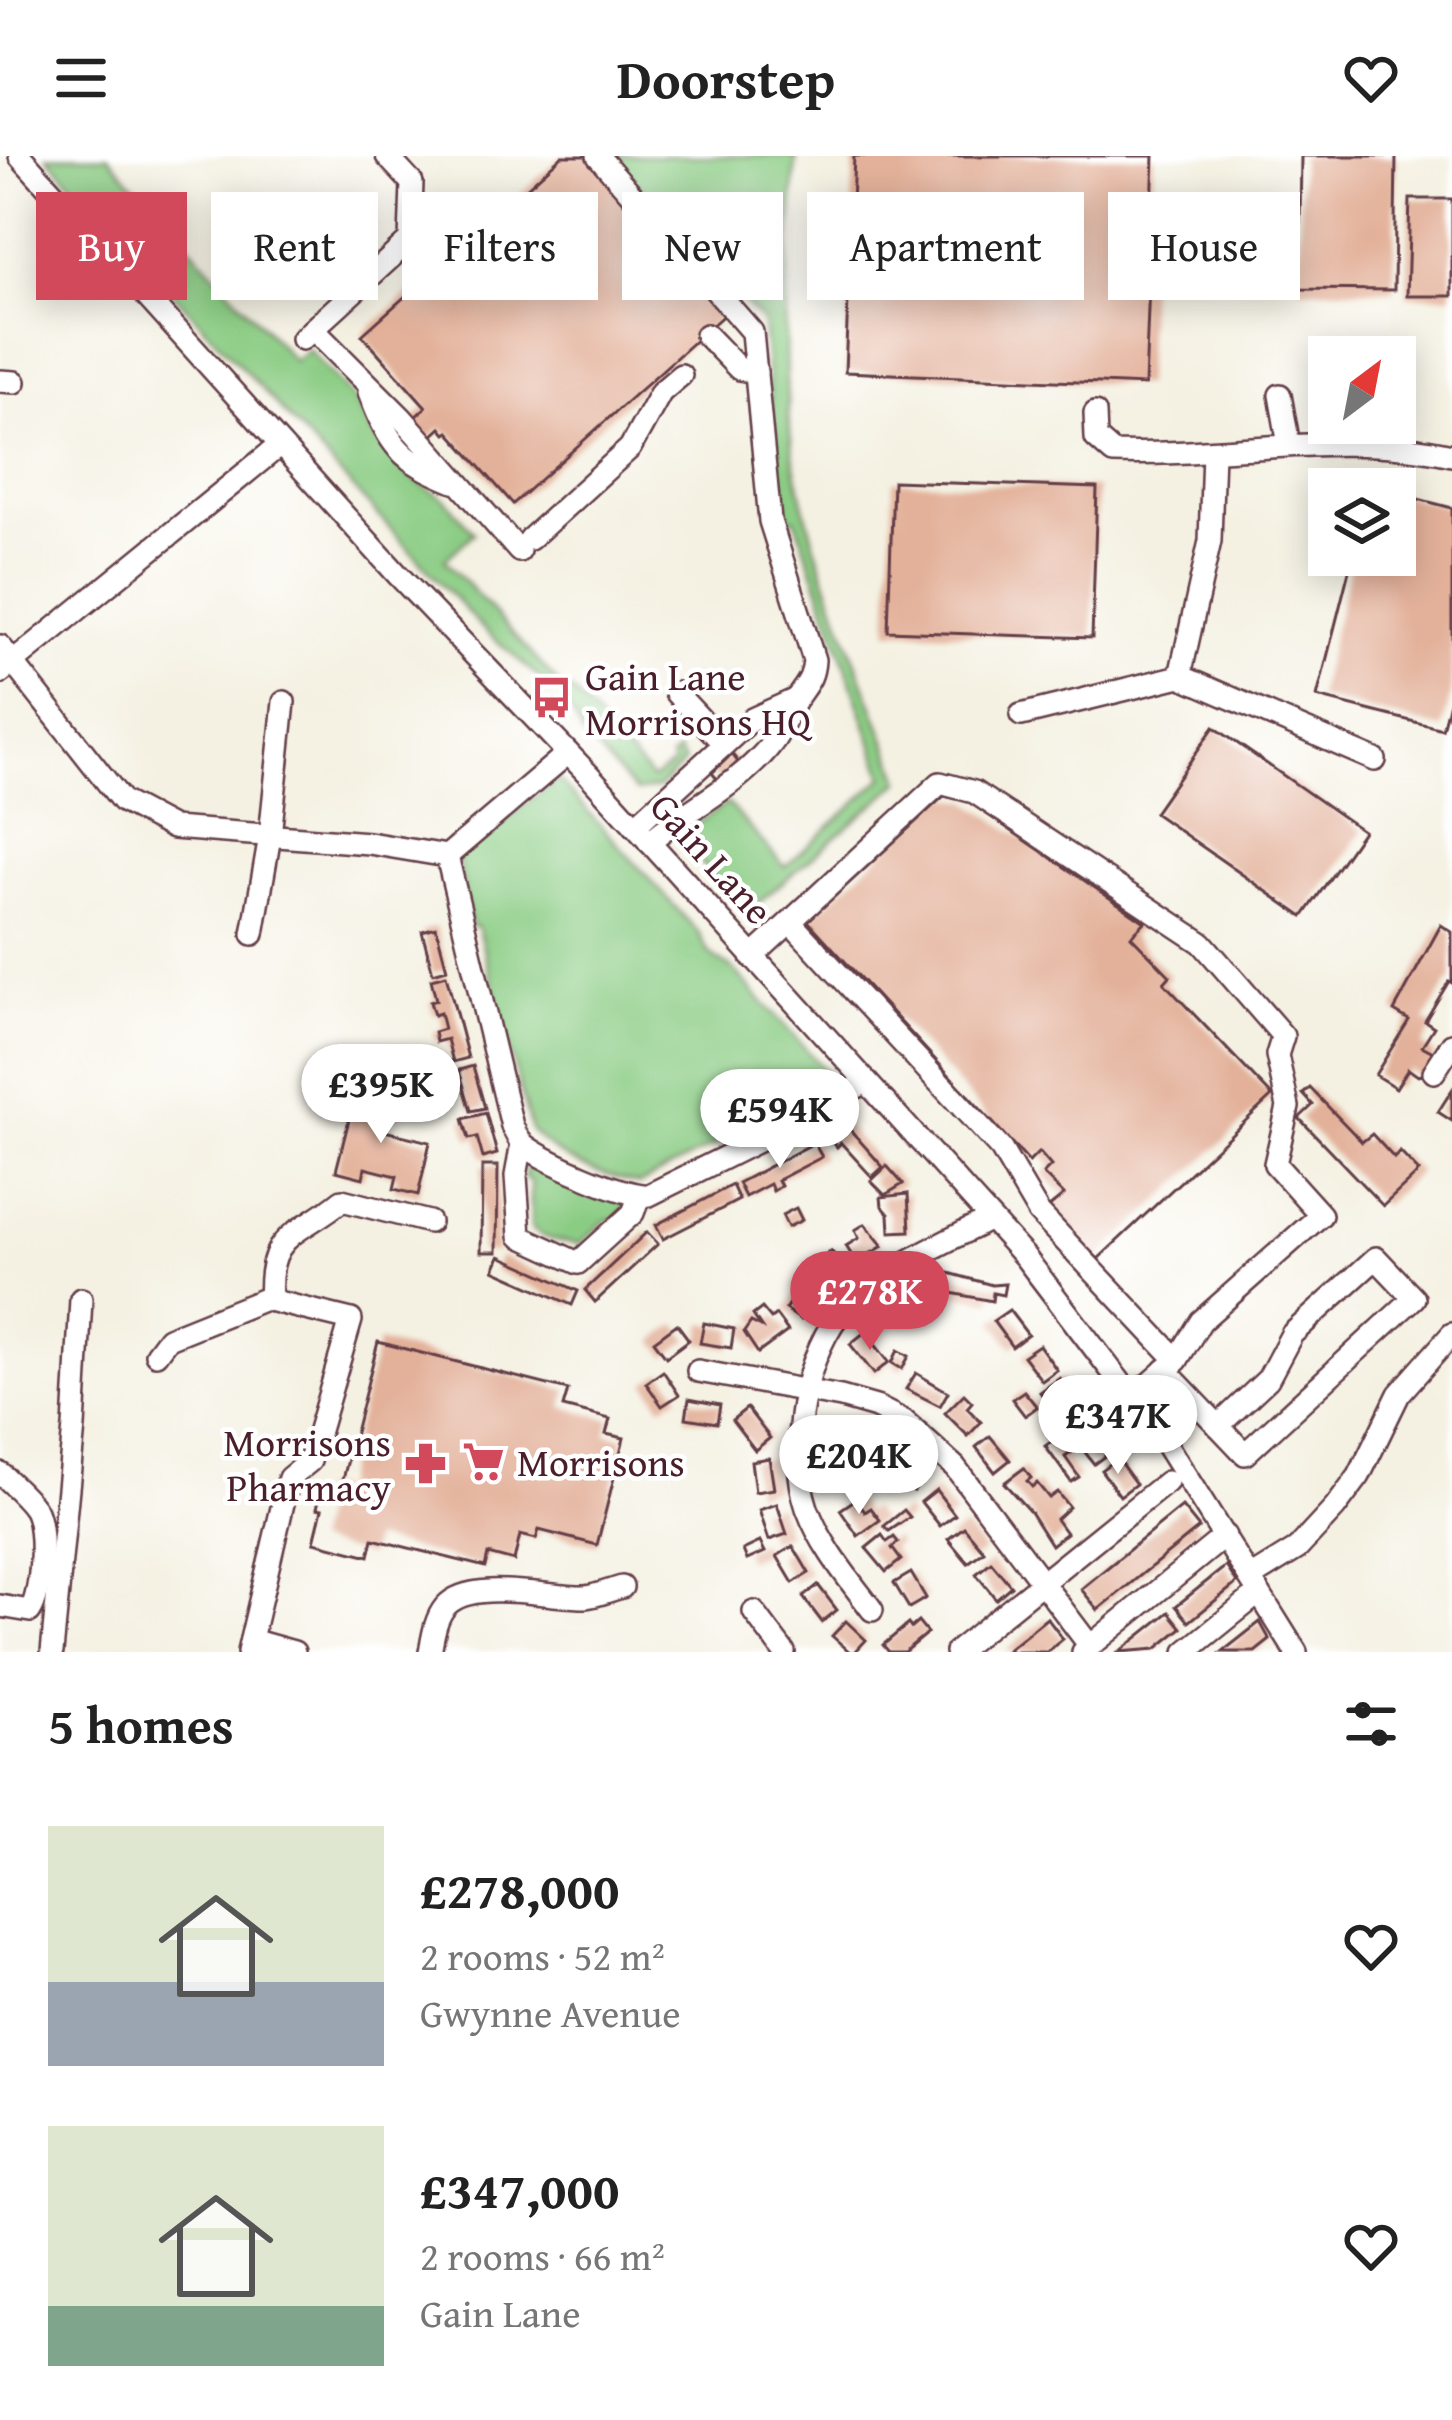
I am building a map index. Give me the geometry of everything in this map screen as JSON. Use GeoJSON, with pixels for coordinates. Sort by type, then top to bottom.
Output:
{"type":"FeatureCollection","features":[{"type":"Feature","properties":{"kind":"street","name":"Gain Lane"},"geometry":{"type":"LineString","coordinates":[[20,156],[280,446],[642,834],[1057,1296],[1135,1397],[1292,1650]]}},
{"type":"Feature","properties":{"kind":"street"},"geometry":{"type":"LineString","coordinates":[[386,156],[412,183],[410,240],[307,334],[368,388],[384,433],[414,465],[455,482],[525,545],[630,448],[661,392],[681,375]]}},
{"type":"Feature","properties":{"kind":"street"},"geometry":{"type":"LineString","coordinates":[[598,156],[752,332],[770,520],[814,660],[813,679],[796,699],[774,742],[727,788],[642,834]]}},
{"type":"Feature","properties":{"kind":"street"},"geometry":{"type":"LineString","coordinates":[[706,335],[740,369],[756,372]]}},
{"type":"Feature","properties":{"kind":"street"},"geometry":{"type":"LineString","coordinates":[[1280,395],[1288,446]]}},
{"type":"Feature","properties":{"kind":"street"},"geometry":{"type":"LineString","coordinates":[[1095,413],[1096,438],[1113,453],[1308,443]]}},
{"type":"Feature","properties":{"kind":"street"},"geometry":{"type":"LineString","coordinates":[[1416,444],[1452,455]]}},
{"type":"Feature","properties":{"kind":"street"},"geometry":{"type":"LineString","coordinates":[[280,446],[4,661],[122,801],[173,828],[369,843],[447,856],[568,753]]}},
{"type":"Feature","properties":{"kind":"street"},"geometry":{"type":"LineString","coordinates":[[1180,676],[1210,541],[1213,451]]}},
{"type":"Feature","properties":{"kind":"street"},"geometry":{"type":"LineString","coordinates":[[1021,715],[1180,676],[1376,760]]}},
{"type":"Feature","properties":{"kind":"street"},"geometry":{"type":"LineString","coordinates":[[676,693],[724,744]]}},
{"type":"Feature","properties":{"kind":"street"},"geometry":{"type":"LineString","coordinates":[[642,834],[752,719],[796,699]]}},
{"type":"Feature","properties":{"kind":"street"},"geometry":{"type":"LineString","coordinates":[[253,934],[270,836],[284,702]]}},
{"type":"Feature","properties":{"kind":"street"},"geometry":{"type":"LineString","coordinates":[[752,719],[774,742]]}},
{"type":"Feature","properties":{"kind":"street"},"geometry":{"type":"LineString","coordinates":[[752,957],[940,783],[974,792],[1202,943],[1283,1036],[1276,1055],[1288,1106],[1275,1164],[1321,1215],[1201,1321],[1171,1365],[1135,1397]]}},
{"type":"Feature","properties":{"kind":"street"},"geometry":{"type":"LineString","coordinates":[[447,856],[512,1126],[522,1143],[639,1196],[649,1195],[866,1082]]}},
{"type":"Feature","properties":{"kind":"street"},"geometry":{"type":"LineString","coordinates":[[790,922],[1001,1149],[1038,1212],[1218,1426],[1245,1454],[1414,1298],[1376,1258],[1292,1334],[1268,1379],[1218,1426]]}},
{"type":"Feature","properties":{"kind":"street"},"geometry":{"type":"LineString","coordinates":[[1434,1072],[1452,1044]]}},
{"type":"Feature","properties":{"kind":"street"},"geometry":{"type":"LineString","coordinates":[[522,1143],[516,1176],[520,1236],[578,1263],[633,1213],[639,1196]]}},
{"type":"Feature","properties":{"kind":"street"},"geometry":{"type":"LineString","coordinates":[[271,1300],[271,1268],[284,1238],[298,1227],[313,1224],[342,1201],[428,1222]]}},
{"type":"Feature","properties":{"kind":"street"},"geometry":{"type":"LineString","coordinates":[[872,1610],[825,1546],[808,1508],[800,1477],[806,1390],[828,1329],[847,1304],[868,1287],[990,1219]]}},
{"type":"Feature","properties":{"kind":"street"},"geometry":{"type":"LineString","coordinates":[[52,1652],[81,1298]]}},
{"type":"Feature","properties":{"kind":"street"},"geometry":{"type":"LineString","coordinates":[[156,1354],[168,1338],[265,1299],[351,1320],[310,1461],[289,1478],[249,1646],[283,1651]]}},
{"type":"Feature","properties":{"kind":"street"},"geometry":{"type":"LineString","coordinates":[[1186,1652],[1336,1508],[1358,1476],[1399,1394],[1452,1334]]}},
{"type":"Feature","properties":{"kind":"street"},"geometry":{"type":"LineString","coordinates":[[698,1371],[876,1407],[926,1438],[955,1467],[1086,1649],[1225,1536]]}},
{"type":"Feature","properties":{"kind":"street"},"geometry":{"type":"LineString","coordinates":[[0,1473],[36,1510],[42,1530],[38,1600],[29,1611],[0,1606]]}},
{"type":"Feature","properties":{"kind":"street"},"geometry":{"type":"LineString","coordinates":[[956,1652],[1166,1482]]}},
{"type":"Feature","properties":{"kind":"street"},"geometry":{"type":"LineString","coordinates":[[430,1652],[438,1619],[448,1603],[466,1593],[588,1597],[622,1587]]}},
{"type":"Feature","properties":{"kind":"street"},"geometry":{"type":"LineString","coordinates":[[754,1612],[784,1652]]}},
{"type":"Feature","properties":{"kind":"green space"},"geometry":{"type":"Polygon","coordinates":[[[47,156],[108,156],[141,192],[80,192],[47,156]]]}},
{"type":"Feature","properties":{"kind":"green space"},"geometry":{"type":"Polygon","coordinates":[[[611,156],[796,156],[785,334],[787,405],[798,482],[837,612],[901,781],[747,913],[684,844],[686,831],[727,803],[785,867],[884,777],[795,518],[781,522],[763,323],[742,300],[783,300],[783,192],[644,192],[611,156]]]}},
{"type":"Feature","properties":{"kind":"green space"},"geometry":{"type":"Polygon","coordinates":[[[187,243],[211,270],[211,300],[239,300],[294,361],[308,349],[354,399],[374,437],[409,476],[446,500],[474,533],[445,560],[559,684],[544,682],[480,626],[180,300],[187,300],[187,243]]]}},
{"type":"Feature","properties":{"kind":"green space"},"geometry":{"type":"Polygon","coordinates":[[[571,690],[652,779],[673,764],[671,758],[678,752],[685,762],[658,788],[636,792],[582,734],[563,697],[571,690]]]}},
{"type":"Feature","properties":{"kind":"green space"},"geometry":{"type":"Polygon","coordinates":[[[558,779],[700,934],[710,954],[730,966],[840,1087],[798,1108],[791,1106],[639,1184],[580,1165],[531,1131],[478,928],[471,925],[457,856],[558,779]]]}},
{"type":"Feature","properties":{"kind":"green space"},"geometry":{"type":"Polygon","coordinates":[[[534,1161],[621,1198],[625,1207],[616,1220],[606,1220],[580,1244],[541,1235],[531,1227],[531,1182],[524,1177],[528,1163],[534,1161]]]}},
{"type":"Feature","properties":{"kind":"building"},"geometry":{"type":"Polygon","coordinates":[[[562,156],[590,156],[622,192],[622,300],[718,300],[728,311],[513,504],[449,432],[441,428],[420,447],[403,428],[426,407],[362,335],[402,299],[598,300],[598,192],[522,192],[562,156]]]}},
{"type":"Feature","properties":{"kind":"building"},"geometry":{"type":"Polygon","coordinates":[[[854,156],[1154,156],[1153,192],[1108,192],[1108,300],[1148,300],[1145,385],[845,372],[848,300],[1084,300],[1084,192],[852,192],[854,156]]]}},
{"type":"Feature","properties":{"kind":"building"},"geometry":{"type":"Polygon","coordinates":[[[1301,156],[1396,156],[1394,290],[1300,289],[1301,156]]]}},
{"type":"Feature","properties":{"kind":"building"},"geometry":{"type":"Polygon","coordinates":[[[1410,199],[1452,199],[1452,296],[1407,296],[1410,199]]]}},
{"type":"Feature","properties":{"kind":"building"},"geometry":{"type":"Polygon","coordinates":[[[893,481],[1097,488],[1092,638],[888,631],[893,481]]]}},
{"type":"Feature","properties":{"kind":"building"},"geometry":{"type":"Polygon","coordinates":[[[1416,499],[1452,508],[1452,690],[1442,729],[1317,697],[1348,576],[1416,576],[1416,499]]]}},
{"type":"Feature","properties":{"kind":"building"},"geometry":{"type":"Polygon","coordinates":[[[1214,727],[1363,831],[1303,917],[1154,813],[1214,727]]]}},
{"type":"Feature","properties":{"kind":"building"},"geometry":{"type":"Polygon","coordinates":[[[732,754],[738,762],[718,780],[712,773],[732,754]]]}},
{"type":"Feature","properties":{"kind":"building"},"geometry":{"type":"Polygon","coordinates":[[[944,796],[968,801],[1145,922],[1131,936],[1170,976],[1164,983],[1272,1096],[1098,1259],[1048,1208],[1064,1195],[1043,1174],[1051,1166],[1039,1152],[1029,1162],[808,921],[944,796]]]}},
{"type":"Feature","properties":{"kind":"building"},"geometry":{"type":"Polygon","coordinates":[[[1441,925],[1452,932],[1452,983],[1449,981],[1425,1021],[1434,1027],[1422,1046],[1433,1052],[1434,1060],[1426,1074],[1418,1076],[1408,1069],[1396,1088],[1375,1075],[1409,1020],[1394,1011],[1441,925]]]}},
{"type":"Feature","properties":{"kind":"building"},"geometry":{"type":"Polygon","coordinates":[[[436,927],[447,969],[433,973],[422,931],[436,927]]]}},
{"type":"Feature","properties":{"kind":"building"},"geometry":{"type":"Polygon","coordinates":[[[446,975],[468,1058],[453,1062],[447,1039],[436,1042],[434,1032],[444,1029],[440,1013],[434,1015],[430,1002],[436,1000],[431,979],[446,975]]]}},
{"type":"Feature","properties":{"kind":"building"},"geometry":{"type":"Polygon","coordinates":[[[473,1066],[485,1108],[471,1111],[459,1070],[473,1066]]]}},
{"type":"Feature","properties":{"kind":"building"},"geometry":{"type":"Polygon","coordinates":[[[1310,1088],[1362,1142],[1372,1134],[1394,1158],[1400,1152],[1419,1172],[1383,1206],[1299,1118],[1313,1105],[1303,1094],[1310,1088]]]}},
{"type":"Feature","properties":{"kind":"building"},"geometry":{"type":"Polygon","coordinates":[[[1452,1090],[1452,1121],[1438,1112],[1452,1090]]]}},
{"type":"Feature","properties":{"kind":"building"},"geometry":{"type":"Polygon","coordinates":[[[356,1092],[392,1101],[384,1131],[430,1142],[418,1195],[394,1189],[397,1176],[365,1168],[363,1178],[336,1171],[356,1092]]]}},
{"type":"Feature","properties":{"kind":"building"},"geometry":{"type":"Polygon","coordinates":[[[486,1113],[497,1154],[483,1158],[477,1137],[469,1139],[463,1119],[486,1113]]]}},
{"type":"Feature","properties":{"kind":"building"},"geometry":{"type":"Polygon","coordinates":[[[837,1115],[883,1167],[872,1177],[841,1143],[837,1147],[821,1130],[837,1115]]]}},
{"type":"Feature","properties":{"kind":"building"},"geometry":{"type":"Polygon","coordinates":[[[814,1143],[822,1157],[778,1180],[781,1186],[773,1191],[770,1184],[745,1197],[738,1183],[814,1143]]]}},
{"type":"Feature","properties":{"kind":"building"},"geometry":{"type":"Polygon","coordinates":[[[482,1166],[498,1166],[497,1252],[481,1252],[482,1166]]]}},
{"type":"Feature","properties":{"kind":"building"},"geometry":{"type":"Polygon","coordinates":[[[887,1166],[903,1184],[885,1195],[871,1181],[887,1166]]]}},
{"type":"Feature","properties":{"kind":"building"},"geometry":{"type":"Polygon","coordinates":[[[732,1185],[739,1200],[663,1239],[656,1225],[732,1185]]]}},
{"type":"Feature","properties":{"kind":"building"},"geometry":{"type":"Polygon","coordinates":[[[908,1194],[910,1231],[890,1232],[881,1197],[908,1194]]]}},
{"type":"Feature","properties":{"kind":"building"},"geometry":{"type":"Polygon","coordinates":[[[796,1208],[802,1220],[788,1227],[782,1215],[796,1208]]]}},
{"type":"Feature","properties":{"kind":"building"},"geometry":{"type":"Polygon","coordinates":[[[865,1224],[883,1246],[856,1262],[846,1246],[859,1238],[855,1230],[865,1224]]]}},
{"type":"Feature","properties":{"kind":"building"},"geometry":{"type":"Polygon","coordinates":[[[647,1232],[658,1244],[595,1302],[585,1290],[647,1232]]]}},
{"type":"Feature","properties":{"kind":"building"},"geometry":{"type":"Polygon","coordinates":[[[831,1251],[845,1266],[825,1285],[811,1270],[831,1251]]]}},
{"type":"Feature","properties":{"kind":"building"},"geometry":{"type":"Polygon","coordinates":[[[500,1256],[578,1291],[572,1305],[494,1270],[500,1256]]]}},
{"type":"Feature","properties":{"kind":"building"},"geometry":{"type":"Polygon","coordinates":[[[803,1273],[819,1287],[815,1292],[820,1295],[801,1320],[785,1309],[803,1273]]]}},
{"type":"Feature","properties":{"kind":"building"},"geometry":{"type":"Polygon","coordinates":[[[949,1273],[1005,1284],[1003,1295],[993,1293],[992,1301],[946,1292],[949,1273]]]}},
{"type":"Feature","properties":{"kind":"building"},"geometry":{"type":"Polygon","coordinates":[[[920,1290],[930,1307],[904,1323],[894,1307],[920,1290]]]}},
{"type":"Feature","properties":{"kind":"building"},"geometry":{"type":"Polygon","coordinates":[[[762,1308],[771,1319],[776,1315],[788,1331],[758,1353],[744,1332],[751,1322],[761,1327],[753,1315],[762,1308]]]}},
{"type":"Feature","properties":{"kind":"building"},"geometry":{"type":"Polygon","coordinates":[[[1009,1310],[1028,1335],[1012,1347],[993,1321],[1009,1310]]]}},
{"type":"Feature","properties":{"kind":"building"},"geometry":{"type":"Polygon","coordinates":[[[704,1323],[734,1329],[731,1348],[700,1343],[704,1323]]]}},
{"type":"Feature","properties":{"kind":"building"},"geometry":{"type":"Polygon","coordinates":[[[677,1324],[689,1340],[666,1357],[654,1341],[677,1324]]]}},
{"type":"Feature","properties":{"kind":"building"},"geometry":{"type":"Polygon","coordinates":[[[865,1332],[889,1362],[874,1374],[850,1344],[865,1332]]]}},
{"type":"Feature","properties":{"kind":"building","name":"Morrisons"},"geometry":{"type":"Polygon","coordinates":[[[378,1342],[568,1390],[563,1407],[610,1419],[606,1434],[624,1438],[597,1545],[539,1530],[536,1539],[520,1535],[514,1561],[488,1554],[485,1567],[373,1539],[369,1556],[314,1542],[322,1487],[340,1491],[378,1342]]]}},
{"type":"Feature","properties":{"kind":"building"},"geometry":{"type":"Polygon","coordinates":[[[1039,1345],[1057,1370],[1042,1381],[1023,1356],[1039,1345]]]}},
{"type":"Feature","properties":{"kind":"building"},"geometry":{"type":"Polygon","coordinates":[[[898,1350],[909,1356],[902,1369],[892,1363],[898,1350]]]}},
{"type":"Feature","properties":{"kind":"building"},"geometry":{"type":"Polygon","coordinates":[[[663,1371],[679,1395],[662,1406],[646,1383],[663,1371]]]}},
{"type":"Feature","properties":{"kind":"building"},"geometry":{"type":"Polygon","coordinates":[[[916,1373],[948,1392],[940,1406],[906,1389],[916,1373]]]}},
{"type":"Feature","properties":{"kind":"building"},"geometry":{"type":"Polygon","coordinates":[[[1060,1378],[1085,1408],[1070,1419],[1060,1405],[1053,1410],[1040,1392],[1060,1378]]]}},
{"type":"Feature","properties":{"kind":"building"},"geometry":{"type":"Polygon","coordinates":[[[1024,1391],[1037,1407],[1025,1416],[1012,1399],[1024,1391]]]}},
{"type":"Feature","properties":{"kind":"building"},"geometry":{"type":"Polygon","coordinates":[[[964,1394],[972,1402],[967,1408],[981,1422],[968,1436],[945,1413],[964,1394]]]}},
{"type":"Feature","properties":{"kind":"building"},"geometry":{"type":"Polygon","coordinates":[[[689,1399],[720,1405],[717,1423],[686,1418],[689,1399]]]}},
{"type":"Feature","properties":{"kind":"building"},"geometry":{"type":"Polygon","coordinates":[[[747,1408],[770,1438],[755,1450],[732,1420],[747,1408]]]}},
{"type":"Feature","properties":{"kind":"building"},"geometry":{"type":"Polygon","coordinates":[[[1093,1418],[1113,1450],[1094,1464],[1084,1451],[1090,1447],[1077,1430],[1093,1418]]]}},
{"type":"Feature","properties":{"kind":"building"},"geometry":{"type":"Polygon","coordinates":[[[856,1429],[868,1445],[839,1468],[827,1452],[856,1429]]]}},
{"type":"Feature","properties":{"kind":"building"},"geometry":{"type":"Polygon","coordinates":[[[990,1436],[1010,1460],[995,1472],[976,1447],[990,1436]]]}},
{"type":"Feature","properties":{"kind":"building"},"geometry":{"type":"Polygon","coordinates":[[[1058,1437],[1071,1453],[1065,1457],[1079,1477],[1071,1482],[1045,1446],[1058,1437]]]}},
{"type":"Feature","properties":{"kind":"building"},"geometry":{"type":"Polygon","coordinates":[[[903,1455],[926,1476],[913,1491],[890,1470],[903,1455]]]}},
{"type":"Feature","properties":{"kind":"building"},"geometry":{"type":"Polygon","coordinates":[[[769,1458],[774,1489],[755,1492],[751,1461],[769,1458]]]}},
{"type":"Feature","properties":{"kind":"building"},"geometry":{"type":"Polygon","coordinates":[[[1117,1458],[1136,1484],[1120,1496],[1101,1470],[1117,1458]]]}},
{"type":"Feature","properties":{"kind":"building"},"geometry":{"type":"Polygon","coordinates":[[[861,1468],[865,1478],[851,1485],[846,1474],[861,1468]]]}},
{"type":"Feature","properties":{"kind":"building"},"geometry":{"type":"Polygon","coordinates":[[[1024,1468],[1032,1487],[1037,1483],[1049,1498],[1057,1492],[1069,1507],[1056,1519],[1066,1533],[1051,1545],[1004,1483],[1024,1468]]]}},
{"type":"Feature","properties":{"kind":"building"},"geometry":{"type":"Polygon","coordinates":[[[936,1490],[955,1515],[940,1526],[921,1502],[936,1490]]]}},
{"type":"Feature","properties":{"kind":"building"},"geometry":{"type":"Polygon","coordinates":[[[856,1499],[865,1512],[871,1508],[880,1520],[858,1536],[840,1510],[856,1499]]]}},
{"type":"Feature","properties":{"kind":"building"},"geometry":{"type":"Polygon","coordinates":[[[777,1504],[787,1534],[769,1540],[759,1510],[777,1504]]]}},
{"type":"Feature","properties":{"kind":"building"},"geometry":{"type":"Polygon","coordinates":[[[1182,1507],[1199,1528],[1098,1610],[1081,1589],[1182,1507]]]}},
{"type":"Feature","properties":{"kind":"building"},"geometry":{"type":"Polygon","coordinates":[[[904,1510],[910,1517],[889,1531],[884,1526],[904,1510]]]}},
{"type":"Feature","properties":{"kind":"building"},"geometry":{"type":"Polygon","coordinates":[[[964,1527],[984,1551],[968,1563],[948,1539],[964,1527]]]}},
{"type":"Feature","properties":{"kind":"building"},"geometry":{"type":"Polygon","coordinates":[[[882,1535],[887,1542],[894,1537],[898,1542],[892,1548],[901,1560],[886,1572],[866,1548],[882,1535]]]}},
{"type":"Feature","properties":{"kind":"building"},"geometry":{"type":"Polygon","coordinates":[[[760,1542],[765,1552],[747,1560],[743,1550],[760,1542]]]}},
{"type":"Feature","properties":{"kind":"building"},"geometry":{"type":"Polygon","coordinates":[[[793,1546],[809,1573],[793,1583],[777,1556],[793,1546]]]}},
{"type":"Feature","properties":{"kind":"building"},"geometry":{"type":"Polygon","coordinates":[[[991,1562],[1011,1586],[996,1599],[976,1574],[991,1562]]]}},
{"type":"Feature","properties":{"kind":"building"},"geometry":{"type":"Polygon","coordinates":[[[1226,1566],[1237,1583],[1189,1622],[1176,1606],[1226,1566]]]}},
{"type":"Feature","properties":{"kind":"building"},"geometry":{"type":"Polygon","coordinates":[[[911,1573],[926,1598],[909,1608],[894,1583],[911,1573]]]}},
{"type":"Feature","properties":{"kind":"building"},"geometry":{"type":"Polygon","coordinates":[[[818,1585],[837,1610],[822,1622],[803,1597],[818,1585]]]}},
{"type":"Feature","properties":{"kind":"building"},"geometry":{"type":"Polygon","coordinates":[[[1169,1612],[1182,1628],[1156,1649],[1119,1652],[1169,1612]]]}},
{"type":"Feature","properties":{"kind":"building"},"geometry":{"type":"Polygon","coordinates":[[[1047,1618],[1063,1639],[1047,1652],[1005,1652],[1047,1618]]]}},
{"type":"Feature","properties":{"kind":"building"},"geometry":{"type":"Polygon","coordinates":[[[846,1621],[866,1640],[855,1652],[832,1636],[846,1621]]]}},
{"type":"Feature","properties":{"kind":"building"},"geometry":{"type":"Polygon","coordinates":[[[918,1622],[927,1633],[904,1652],[889,1652],[883,1645],[908,1624],[911,1628],[918,1622]]]}},
{"type":"Feature","properties":{"kind":"building"},"geometry":{"type":"Polygon","coordinates":[[[1260,1622],[1270,1640],[1255,1652],[1222,1652],[1260,1622]]]}},
{"type":"Feature","properties":{"kind":"place","name":"Gain Lane Morrisons HQ"},"geometry":{"type":"Point","coordinates":[551,698]}},
{"type":"Feature","properties":{"kind":"place","name":"Morrisons"},"geometry":{"type":"Point","coordinates":[483,1462]}},
{"type":"Feature","properties":{"kind":"place","name":"Morrisons Pharmacy"},"geometry":{"type":"Point","coordinates":[425,1464]}}]}
